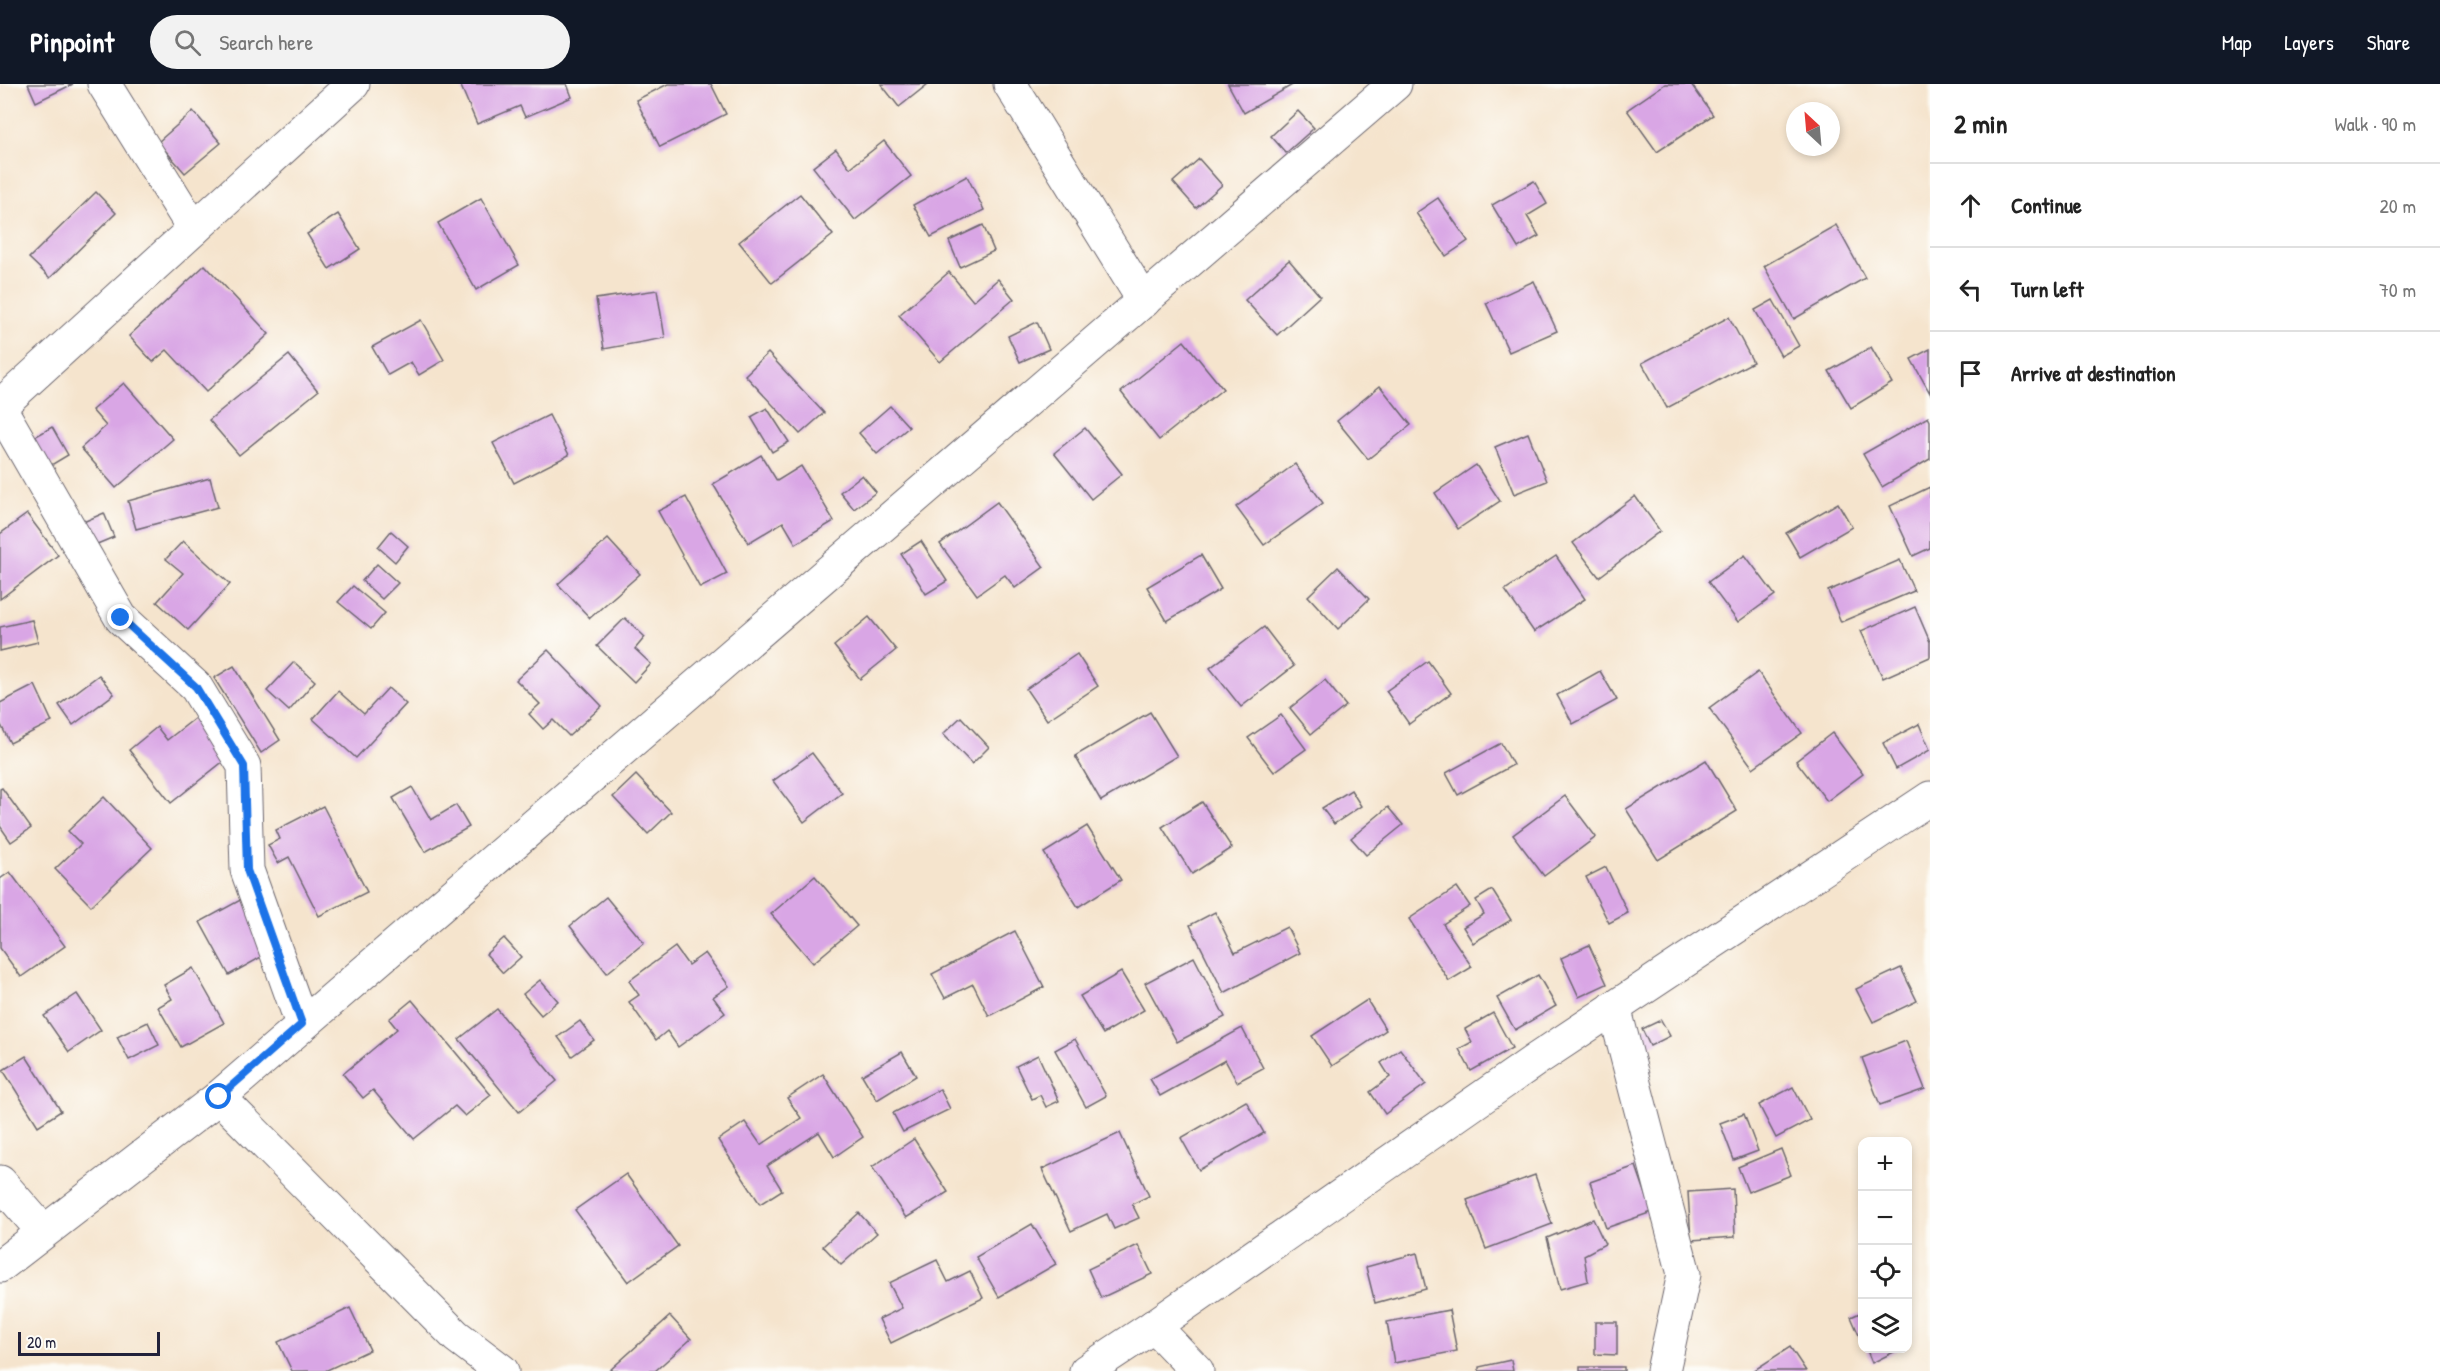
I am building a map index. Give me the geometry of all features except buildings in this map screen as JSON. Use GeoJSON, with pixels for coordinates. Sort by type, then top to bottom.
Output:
{"type":"FeatureCollection","features":[{"type":"Feature","properties":{"kind":"street"},"geometry":{"type":"LineString","coordinates":[[104,84],[194,228]]}},
{"type":"Feature","properties":{"kind":"street"},"geometry":{"type":"LineString","coordinates":[[302,1024],[247,870],[244,766],[196,687],[121,618],[0,407],[353,84]]}},
{"type":"Feature","properties":{"kind":"street"},"geometry":{"type":"LineString","coordinates":[[1010,84],[1144,300]]}},
{"type":"Feature","properties":{"kind":"street"},"geometry":{"type":"LineString","coordinates":[[0,1266],[219,1097],[1395,84]]}},
{"type":"Feature","properties":{"kind":"street"},"geometry":{"type":"LineString","coordinates":[[1086,1371],[1477,1100],[1930,798]]}},
{"type":"Feature","properties":{"kind":"street"},"geometry":{"type":"LineString","coordinates":[[1614,1007],[1684,1274],[1663,1371]]}},
{"type":"Feature","properties":{"kind":"street"},"geometry":{"type":"LineString","coordinates":[[219,1097],[456,1336],[502,1371]]}},
{"type":"Feature","properties":{"kind":"street"},"geometry":{"type":"LineString","coordinates":[[0,1182],[43,1231]]}},
{"type":"Feature","properties":{"kind":"street"},"geometry":{"type":"LineString","coordinates":[[1154,1326],[1197,1371]]}},
{"type":"Feature","properties":{"kind":"route"},"geometry":{"type":"LineString","coordinates":[[121,618],[196,687],[244,766],[247,870],[302,1024],[219,1097]]}}]}
